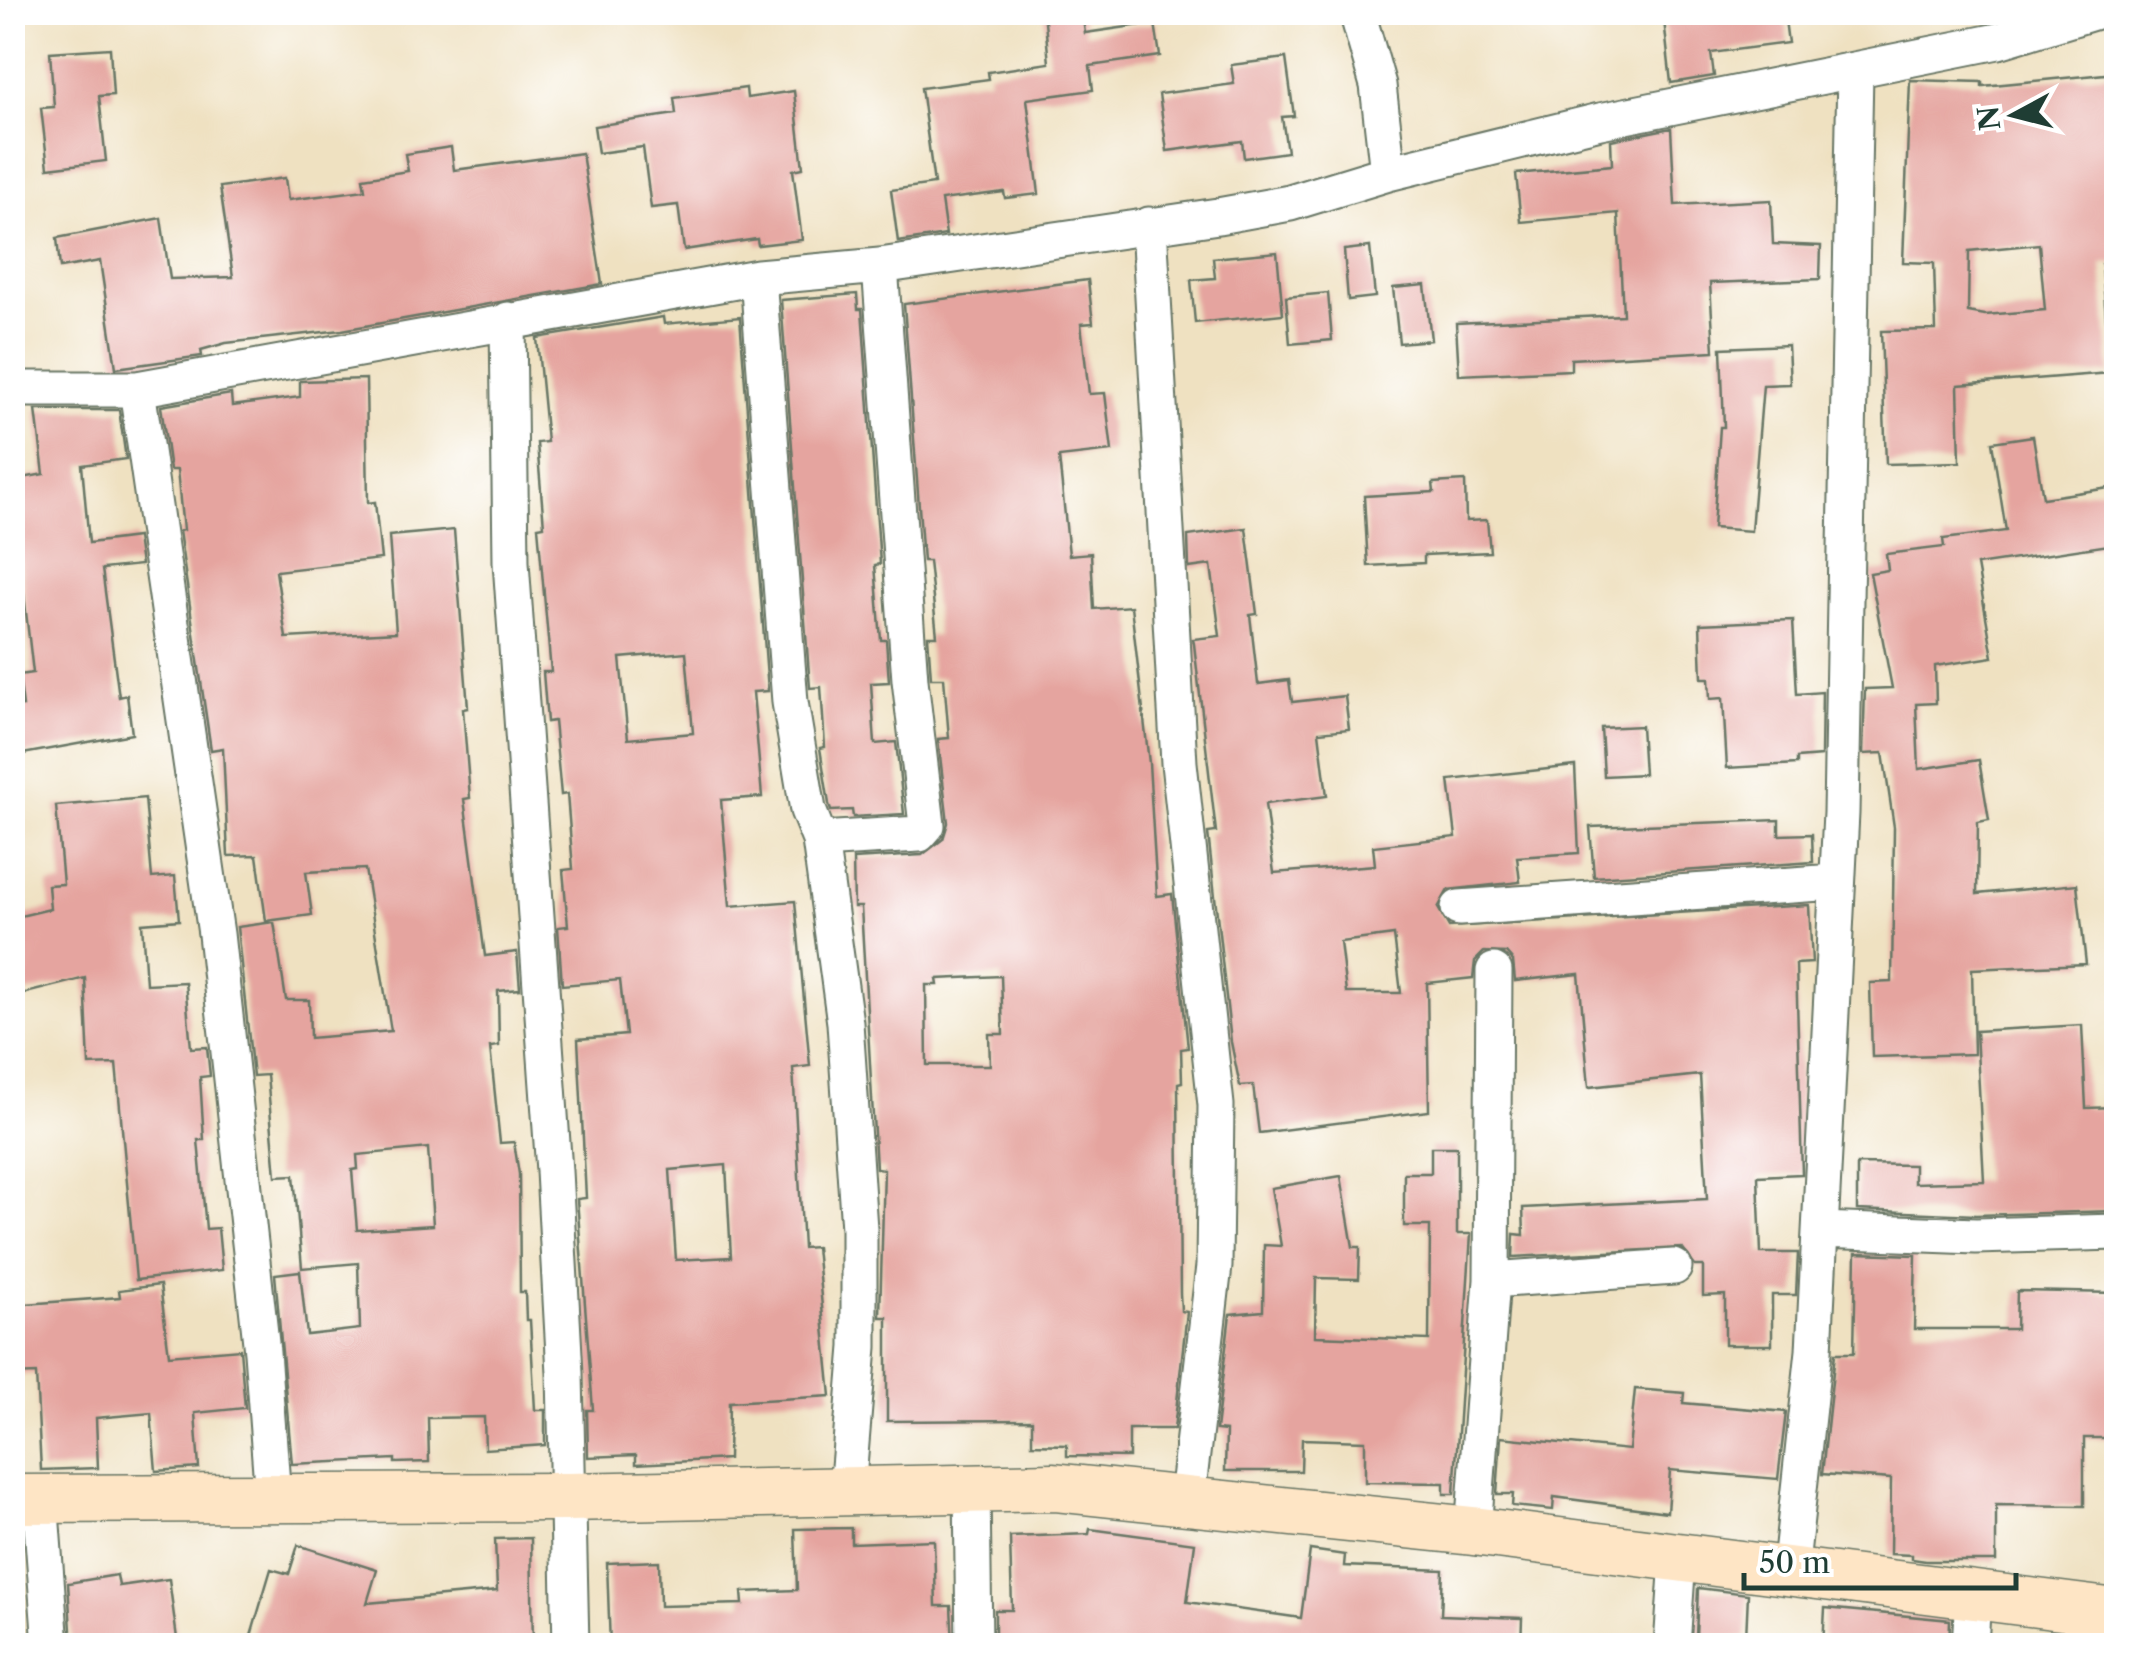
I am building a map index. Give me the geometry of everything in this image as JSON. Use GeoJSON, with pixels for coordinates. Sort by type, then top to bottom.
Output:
{"type":"FeatureCollection","features":[{"type":"Feature","properties":{"kind":"main road"},"geometry":{"type":"LineString","coordinates":[[26,1498],[567,1497],[1054,1486],[1186,1497],[1473,1531],[2116,1613]]}},
{"type":"Feature","properties":{"kind":"street"},"geometry":{"type":"LineString","coordinates":[[1357,12],[1378,85],[1388,173]]}},
{"type":"Feature","properties":{"kind":"street"},"geometry":{"type":"LineString","coordinates":[[12,390],[138,388],[758,277],[880,266],[1290,202],[1388,173],[1673,105],[1998,42],[2093,12]]}},
{"type":"Feature","properties":{"kind":"street"},"geometry":{"type":"LineString","coordinates":[[1790,1573],[1814,1350],[1844,736],[1856,70]]}},
{"type":"Feature","properties":{"kind":"street"},"geometry":{"type":"LineString","coordinates":[[1149,225],[1179,763],[1216,1104],[1214,1266],[1186,1497]]}},
{"type":"Feature","properties":{"kind":"street"},"geometry":{"type":"LineString","coordinates":[[820,840],[919,834],[927,825],[910,680],[880,266]]}},
{"type":"Feature","properties":{"kind":"street"},"geometry":{"type":"LineString","coordinates":[[758,277],[790,702],[808,810],[820,840],[845,1023],[858,1229],[858,1347],[847,1491]]}},
{"type":"Feature","properties":{"kind":"street"},"geometry":{"type":"LineString","coordinates":[[508,320],[511,562],[554,1170],[571,1646]]}},
{"type":"Feature","properties":{"kind":"street"},"geometry":{"type":"LineString","coordinates":[[138,388],[216,934],[262,1352],[273,1498]]}},
{"type":"Feature","properties":{"kind":"street"},"geometry":{"type":"LineString","coordinates":[[1459,908],[1835,882]]}},
{"type":"Feature","properties":{"kind":"street"},"geometry":{"type":"LineString","coordinates":[[1473,1531],[1492,1280],[1494,970]]}},
{"type":"Feature","properties":{"kind":"street"},"geometry":{"type":"LineString","coordinates":[[1821,1230],[1976,1236],[2116,1232]]}},
{"type":"Feature","properties":{"kind":"street"},"geometry":{"type":"LineString","coordinates":[[1492,1280],[1674,1268]]}},
{"type":"Feature","properties":{"kind":"street"},"geometry":{"type":"LineString","coordinates":[[972,1487],[974,1646]]}},
{"type":"Feature","properties":{"kind":"street"},"geometry":{"type":"LineString","coordinates":[[26,1498],[50,1646]]}},
{"type":"Feature","properties":{"kind":"street"},"geometry":{"type":"LineString","coordinates":[[1672,1646],[1678,1559]]}},
{"type":"Feature","properties":{"kind":"street"},"geometry":{"type":"LineString","coordinates":[[1970,1646],[1973,1595]]}},
{"type":"Feature","properties":{"kind":"building"},"geometry":{"type":"Polygon","coordinates":[[[1044,12],[1082,12],[1085,33],[1155,23],[1160,56],[1090,66],[1093,90],[1027,99],[1039,194],[1005,198],[1004,192],[941,200],[946,235],[898,242],[891,190],[934,184],[921,88],[989,79],[988,72],[1049,63],[1044,12]]]}},
{"type":"Feature","properties":{"kind":"building"},"geometry":{"type":"Polygon","coordinates":[[[1723,12],[1784,12],[1788,43],[1711,53],[1714,76],[1671,83],[1664,20],[1723,12]]]}},
{"type":"Feature","properties":{"kind":"building"},"geometry":{"type":"Polygon","coordinates":[[[110,48],[113,95],[99,96],[106,161],[48,168],[41,108],[54,107],[50,52],[110,48]]]}},
{"type":"Feature","properties":{"kind":"building"},"geometry":{"type":"Polygon","coordinates":[[[1286,58],[1294,116],[1282,117],[1287,152],[1244,158],[1242,141],[1167,151],[1159,94],[1234,84],[1231,65],[1286,58]]]}},
{"type":"Feature","properties":{"kind":"building"},"geometry":{"type":"Polygon","coordinates":[[[2116,73],[2116,263],[2102,264],[2110,373],[1958,385],[1960,462],[1886,464],[1881,331],[1936,330],[1934,263],[1903,262],[1910,80],[1982,82],[1982,86],[2116,73]],[[2039,244],[1969,251],[1968,312],[1985,315],[2045,310],[2039,244]]]}},
{"type":"Feature","properties":{"kind":"building"},"geometry":{"type":"Polygon","coordinates":[[[746,88],[747,98],[794,91],[803,168],[793,170],[802,240],[758,245],[757,239],[684,250],[678,205],[651,208],[643,147],[598,153],[594,126],[676,114],[674,98],[746,88]]]}},
{"type":"Feature","properties":{"kind":"building"},"geometry":{"type":"Polygon","coordinates":[[[1671,128],[1675,205],[1771,200],[1773,244],[1821,246],[1820,279],[1710,283],[1714,351],[1571,359],[1571,370],[1459,375],[1456,323],[1623,315],[1618,213],[1521,222],[1516,174],[1612,165],[1611,140],[1671,128]]]}},
{"type":"Feature","properties":{"kind":"building"},"geometry":{"type":"Polygon","coordinates":[[[451,147],[454,170],[582,153],[602,284],[342,330],[226,343],[201,350],[202,356],[116,368],[100,261],[60,268],[57,238],[161,218],[170,279],[233,277],[220,187],[285,178],[288,200],[365,190],[363,178],[408,171],[405,154],[451,147]]]}},
{"type":"Feature","properties":{"kind":"building"},"geometry":{"type":"Polygon","coordinates":[[[1370,247],[1375,297],[1348,300],[1344,250],[1370,247]]]}},
{"type":"Feature","properties":{"kind":"building"},"geometry":{"type":"Polygon","coordinates":[[[1277,252],[1283,314],[1195,323],[1191,280],[1215,278],[1213,258],[1277,252]]]}},
{"type":"Feature","properties":{"kind":"building"},"geometry":{"type":"Polygon","coordinates":[[[1088,280],[1093,323],[1081,324],[1089,394],[1105,393],[1112,451],[1059,457],[1069,555],[1091,553],[1094,609],[1131,606],[1149,763],[1157,896],[1172,894],[1188,1048],[1181,1049],[1182,1082],[1178,1083],[1180,1293],[1181,1311],[1187,1312],[1174,1429],[1129,1429],[1129,1457],[1067,1456],[1067,1445],[1032,1444],[1032,1420],[887,1421],[887,1317],[880,1317],[884,1169],[876,1168],[861,907],[854,907],[853,859],[922,855],[943,839],[948,823],[938,739],[949,738],[944,678],[931,678],[928,636],[937,636],[929,561],[923,561],[904,304],[1088,280]],[[1001,976],[937,979],[938,985],[926,985],[927,1065],[990,1065],[989,1034],[1003,1034],[1001,976]]]}},
{"type":"Feature","properties":{"kind":"building"},"geometry":{"type":"Polygon","coordinates":[[[1425,285],[1431,340],[1399,343],[1393,288],[1425,285]]]}},
{"type":"Feature","properties":{"kind":"building"},"geometry":{"type":"Polygon","coordinates":[[[1328,293],[1332,340],[1290,344],[1286,297],[1328,293]]]}},
{"type":"Feature","properties":{"kind":"building"},"geometry":{"type":"Polygon","coordinates":[[[857,294],[858,309],[862,309],[880,564],[875,565],[881,640],[886,640],[889,682],[871,683],[875,744],[896,742],[904,814],[853,817],[852,810],[831,811],[820,748],[825,747],[821,687],[810,688],[781,300],[857,294]]]}},
{"type":"Feature","properties":{"kind":"building"},"geometry":{"type":"Polygon","coordinates":[[[663,317],[664,324],[740,317],[768,691],[753,692],[762,797],[721,800],[730,906],[795,901],[810,1066],[793,1068],[803,1248],[816,1247],[831,1396],[729,1402],[728,1459],[636,1464],[636,1455],[588,1457],[587,1410],[593,1410],[577,1199],[586,1198],[578,1039],[626,1035],[620,980],[562,985],[558,927],[568,926],[563,870],[573,869],[567,794],[561,795],[554,721],[547,722],[543,672],[551,672],[538,527],[544,526],[537,443],[547,442],[537,338],[663,317]],[[686,652],[620,658],[628,739],[693,733],[686,652]],[[726,1165],[670,1170],[676,1260],[731,1257],[726,1165]]]}},
{"type":"Feature","properties":{"kind":"building"},"geometry":{"type":"Polygon","coordinates":[[[1788,345],[1790,384],[1763,385],[1751,531],[1713,528],[1720,427],[1724,427],[1721,348],[1788,345]]]}},
{"type":"Feature","properties":{"kind":"building"},"geometry":{"type":"Polygon","coordinates":[[[366,379],[368,503],[375,502],[381,559],[276,571],[286,638],[396,632],[389,536],[454,530],[468,708],[463,709],[470,798],[464,799],[485,956],[517,952],[520,989],[498,991],[499,1046],[490,1047],[500,1143],[514,1142],[519,1174],[520,1292],[525,1292],[526,1320],[530,1320],[535,1410],[545,1410],[545,1445],[485,1449],[484,1417],[428,1418],[429,1462],[395,1463],[395,1459],[292,1464],[275,1274],[300,1271],[307,1335],[360,1329],[358,1263],[302,1268],[294,1175],[276,1176],[267,1075],[253,1076],[237,927],[274,922],[286,1000],[309,1000],[310,1038],[391,1031],[365,869],[306,872],[312,915],[266,921],[257,855],[228,856],[223,748],[211,750],[179,531],[183,530],[177,470],[170,470],[161,406],[231,394],[232,406],[300,397],[300,381],[366,379]],[[428,1148],[357,1155],[358,1169],[352,1170],[357,1230],[433,1225],[428,1148]]]}},
{"type":"Feature","properties":{"kind":"building"},"geometry":{"type":"Polygon","coordinates":[[[36,410],[119,410],[126,459],[82,465],[89,543],[137,537],[141,565],[102,569],[119,697],[127,695],[132,734],[12,756],[12,707],[23,706],[19,675],[33,673],[18,542],[12,542],[12,480],[44,474],[36,410]]]}},
{"type":"Feature","properties":{"kind":"building"},"geometry":{"type":"Polygon","coordinates":[[[2033,436],[2043,498],[2116,487],[2116,544],[1977,565],[1993,657],[1935,666],[1936,703],[1916,704],[1919,769],[1979,760],[1989,820],[1978,822],[1977,894],[2077,884],[2086,964],[1972,969],[1974,1054],[1872,1057],[1870,983],[1892,982],[1894,827],[1883,753],[1863,754],[1865,689],[1892,688],[1870,573],[1888,570],[1886,554],[1944,547],[1943,539],[2006,531],[1992,442],[2033,436]]]}},
{"type":"Feature","properties":{"kind":"building"},"geometry":{"type":"Polygon","coordinates":[[[1465,481],[1466,521],[1487,520],[1490,552],[1424,555],[1424,563],[1368,566],[1364,496],[1434,492],[1433,483],[1465,481]]]}},
{"type":"Feature","properties":{"kind":"building"},"geometry":{"type":"Polygon","coordinates":[[[1246,528],[1257,614],[1250,615],[1258,684],[1289,680],[1292,702],[1345,696],[1349,729],[1319,732],[1327,796],[1265,804],[1274,873],[1375,865],[1373,846],[1456,837],[1449,780],[1575,766],[1579,853],[1517,857],[1520,882],[1448,890],[1438,908],[1449,927],[1809,905],[1812,963],[1796,964],[1802,1174],[1758,1176],[1761,1253],[1798,1253],[1796,1295],[1772,1295],[1772,1345],[1725,1345],[1725,1295],[1703,1296],[1703,1266],[1695,1266],[1682,1248],[1513,1257],[1514,1234],[1524,1235],[1523,1208],[1707,1199],[1700,1075],[1589,1087],[1579,974],[1515,981],[1513,961],[1506,953],[1484,952],[1475,961],[1473,978],[1427,983],[1429,1111],[1259,1133],[1253,1085],[1240,1086],[1231,1042],[1208,833],[1216,832],[1193,639],[1220,636],[1211,565],[1189,568],[1188,536],[1246,528]],[[1394,935],[1340,942],[1346,993],[1401,993],[1394,935]]]}},
{"type":"Feature","properties":{"kind":"building"},"geometry":{"type":"Polygon","coordinates":[[[1793,620],[1797,694],[1822,692],[1821,756],[1797,758],[1797,764],[1727,768],[1723,698],[1710,699],[1709,678],[1702,678],[1700,624],[1793,620]]]}},
{"type":"Feature","properties":{"kind":"building"},"geometry":{"type":"Polygon","coordinates":[[[1641,726],[1644,774],[1604,776],[1601,728],[1641,726]]]}},
{"type":"Feature","properties":{"kind":"building"},"geometry":{"type":"Polygon","coordinates":[[[145,798],[152,878],[175,876],[179,920],[142,923],[146,984],[185,982],[191,1048],[207,1047],[210,1076],[200,1077],[204,1140],[198,1140],[206,1229],[218,1228],[222,1270],[136,1280],[116,1064],[89,1065],[85,978],[22,994],[12,953],[12,918],[50,909],[48,885],[63,884],[56,806],[145,798]]]}},
{"type":"Feature","properties":{"kind":"building"},"geometry":{"type":"Polygon","coordinates":[[[1779,820],[1779,835],[1812,834],[1813,862],[1594,877],[1590,827],[1779,820]]]}},
{"type":"Feature","properties":{"kind":"building"},"geometry":{"type":"Polygon","coordinates":[[[2082,1025],[2086,1108],[2116,1107],[2116,1211],[1976,1215],[1857,1210],[1857,1164],[1914,1165],[1914,1183],[1984,1181],[1976,1031],[2082,1025]]]}},
{"type":"Feature","properties":{"kind":"building"},"geometry":{"type":"Polygon","coordinates":[[[1431,1147],[1457,1147],[1457,1234],[1471,1234],[1454,1494],[1444,1494],[1444,1483],[1365,1482],[1365,1441],[1302,1439],[1301,1471],[1225,1471],[1226,1431],[1216,1430],[1230,1314],[1263,1311],[1264,1245],[1281,1246],[1271,1188],[1341,1176],[1353,1247],[1360,1247],[1359,1279],[1316,1278],[1315,1336],[1429,1340],[1430,1226],[1404,1226],[1404,1173],[1431,1173],[1431,1147]]]}},
{"type":"Feature","properties":{"kind":"building"},"geometry":{"type":"Polygon","coordinates":[[[1856,1253],[1916,1255],[1914,1329],[2016,1329],[2017,1291],[2116,1293],[2115,1438],[2084,1438],[2084,1506],[1996,1505],[1996,1561],[1926,1561],[1912,1559],[1912,1555],[1890,1554],[1891,1479],[1822,1474],[1835,1353],[1854,1353],[1856,1253]]]}},
{"type":"Feature","properties":{"kind":"building"},"geometry":{"type":"Polygon","coordinates":[[[160,1285],[169,1355],[240,1349],[245,1408],[195,1413],[199,1468],[156,1471],[151,1413],[96,1418],[98,1468],[41,1470],[36,1374],[12,1375],[12,1305],[120,1297],[119,1290],[160,1285]]]}},
{"type":"Feature","properties":{"kind":"building"},"geometry":{"type":"Polygon","coordinates":[[[1635,1389],[1684,1393],[1683,1403],[1786,1412],[1778,1479],[1670,1470],[1667,1512],[1554,1497],[1553,1510],[1512,1506],[1513,1494],[1497,1494],[1501,1437],[1629,1450],[1635,1389]]]}},
{"type":"Feature","properties":{"kind":"building"},"geometry":{"type":"Polygon","coordinates":[[[851,1528],[851,1543],[934,1540],[936,1606],[951,1606],[953,1646],[862,1646],[861,1638],[793,1639],[793,1646],[610,1646],[607,1563],[659,1561],[660,1606],[743,1604],[742,1592],[797,1590],[795,1529],[851,1528]]]}},
{"type":"Feature","properties":{"kind":"building"},"geometry":{"type":"Polygon","coordinates":[[[1090,1529],[1195,1543],[1187,1602],[1301,1618],[1310,1550],[1345,1555],[1344,1566],[1443,1570],[1441,1615],[1522,1618],[1521,1646],[995,1646],[995,1610],[1012,1610],[1010,1537],[1089,1534],[1090,1529]]]}},
{"type":"Feature","properties":{"kind":"building"},"geometry":{"type":"Polygon","coordinates":[[[531,1538],[533,1646],[248,1646],[271,1569],[289,1574],[298,1545],[377,1570],[367,1603],[497,1591],[495,1539],[531,1538]]]}},
{"type":"Feature","properties":{"kind":"building"},"geometry":{"type":"Polygon","coordinates":[[[117,1575],[119,1586],[169,1579],[178,1646],[72,1646],[68,1583],[117,1575]]]}},
{"type":"Feature","properties":{"kind":"building"},"geometry":{"type":"Polygon","coordinates":[[[1698,1588],[1748,1594],[1746,1638],[1696,1637],[1698,1588]]]}},
{"type":"Feature","properties":{"kind":"building"},"geometry":{"type":"Polygon","coordinates":[[[1825,1608],[1950,1620],[1949,1646],[1823,1646],[1825,1608]]]}}]}
